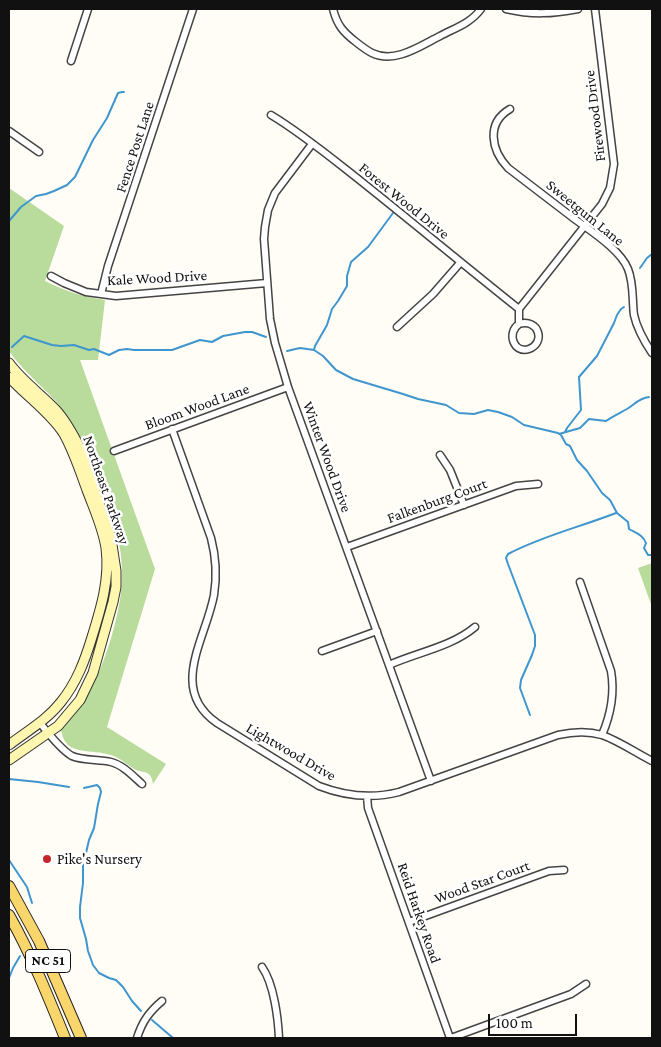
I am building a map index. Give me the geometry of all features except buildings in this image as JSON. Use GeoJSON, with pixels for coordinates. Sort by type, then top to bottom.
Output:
{"type":"FeatureCollection","features":[{"type":"Feature","properties":{"kind":"main road","name":"NC 51"},"geometry":{"type":"LineString","coordinates":[[9,886],[39,941],[81,1038]]}},
{"type":"Feature","properties":{"kind":"main road","name":"NC 51"},"geometry":{"type":"LineString","coordinates":[[10,922],[40,977],[65,1038]]}},
{"type":"Feature","properties":{"kind":"street"},"geometry":{"type":"LineString","coordinates":[[71,61],[88,9]]}},
{"type":"Feature","properties":{"kind":"street","name":"Fence Post Lane"},"geometry":{"type":"LineString","coordinates":[[101,294],[108,266],[193,9]]}},
{"type":"Feature","properties":{"kind":"street"},"geometry":{"type":"LineString","coordinates":[[333,9],[341,29],[350,37],[372,53],[387,57],[411,50],[469,22],[481,9]]}},
{"type":"Feature","properties":{"kind":"street"},"geometry":{"type":"LineString","coordinates":[[506,9],[535,14],[578,9]]}},
{"type":"Feature","properties":{"kind":"street","name":"Firewood Drive"},"geometry":{"type":"LineString","coordinates":[[519,309],[602,204],[610,188],[614,164],[595,9]]}},
{"type":"Feature","properties":{"kind":"street","name":"Sweetgum Lane"},"geometry":{"type":"LineString","coordinates":[[510,109],[498,118],[494,130],[496,150],[502,162],[615,251],[625,264],[630,278],[636,324],[652,353]]}},
{"type":"Feature","properties":{"kind":"street","name":"Forest Wood Drive"},"geometry":{"type":"LineString","coordinates":[[271,115],[286,124],[412,221],[519,309]]}},
{"type":"Feature","properties":{"kind":"street"},"geometry":{"type":"LineString","coordinates":[[9,131],[39,152]]}},
{"type":"Feature","properties":{"kind":"street","name":"Winter Wood Drive"},"geometry":{"type":"LineString","coordinates":[[312,144],[275,193],[266,218],[264,239],[270,319],[275,344],[288,387],[431,781]]}},
{"type":"Feature","properties":{"kind":"street"},"geometry":{"type":"LineString","coordinates":[[397,327],[433,294],[460,262]]}},
{"type":"Feature","properties":{"kind":"street","name":"Kale Wood Drive"},"geometry":{"type":"LineString","coordinates":[[51,276],[76,288],[101,294],[125,296],[267,283]]}},
{"type":"Feature","properties":{"kind":"street"},"geometry":{"type":"LineString","coordinates":[[519,309],[520,324]]}},
{"type":"Feature","properties":{"kind":"street"},"geometry":{"type":"LineString","coordinates":[[520,324],[531,324],[538,331],[537,343],[532,348],[521,349],[513,342],[512,333],[520,324]]}},
{"type":"Feature","properties":{"kind":"street","name":"Northeast Parkway"},"geometry":{"type":"LineString","coordinates":[[9,363],[57,412],[81,450],[111,538],[116,586],[93,673],[80,700],[58,726],[9,760]]}},
{"type":"Feature","properties":{"kind":"street","name":"Northeast Parkway"},"geometry":{"type":"LineString","coordinates":[[9,377],[55,422],[74,454],[101,528],[107,562],[105,589],[100,610],[83,664],[68,693],[48,716],[9,745]]}},
{"type":"Feature","properties":{"kind":"street","name":"Bloom Wood Lane"},"geometry":{"type":"LineString","coordinates":[[114,451],[288,387]]}},
{"type":"Feature","properties":{"kind":"street","name":"Lightwood Drive"},"geometry":{"type":"LineString","coordinates":[[172,429],[215,554],[216,581],[214,598],[192,669],[192,685],[198,705],[206,715],[217,723],[319,786],[358,796],[391,794],[558,735],[582,732],[602,735],[652,761]]}},
{"type":"Feature","properties":{"kind":"street"},"geometry":{"type":"LineString","coordinates":[[440,455],[450,470],[464,505]]}},
{"type":"Feature","properties":{"kind":"street","name":"Falkenburg Court"},"geometry":{"type":"LineString","coordinates":[[347,547],[516,486],[538,484]]}},
{"type":"Feature","properties":{"kind":"street"},"geometry":{"type":"LineString","coordinates":[[580,582],[611,671],[612,701],[602,735]]}},
{"type":"Feature","properties":{"kind":"street"},"geometry":{"type":"LineString","coordinates":[[389,665],[457,640],[475,628]]}},
{"type":"Feature","properties":{"kind":"street"},"geometry":{"type":"LineString","coordinates":[[322,651],[377,631]]}},
{"type":"Feature","properties":{"kind":"street"},"geometry":{"type":"LineString","coordinates":[[40,723],[70,755],[112,762],[142,784]]}},
{"type":"Feature","properties":{"kind":"street","name":"Reid Harkey Road"},"geometry":{"type":"LineString","coordinates":[[367,796],[368,808],[450,1038]]}},
{"type":"Feature","properties":{"kind":"street","name":"Wood Star Court"},"geometry":{"type":"LineString","coordinates":[[409,922],[549,871],[564,870]]}},
{"type":"Feature","properties":{"kind":"street"},"geometry":{"type":"LineString","coordinates":[[262,967],[268,980],[276,1009],[279,1038]]}},
{"type":"Feature","properties":{"kind":"street"},"geometry":{"type":"LineString","coordinates":[[450,1038],[571,994],[586,984]]}},
{"type":"Feature","properties":{"kind":"street"},"geometry":{"type":"LineString","coordinates":[[137,1038],[144,1020],[162,1001]]}},
{"type":"Feature","properties":{"kind":"green space"},"geometry":{"type":"Polygon","coordinates":[[[9,188],[64,226],[45,281],[75,293],[105,300],[98,360],[80,360],[155,569],[107,727],[166,764],[153,784],[149,774],[134,769],[118,758],[107,754],[78,750],[67,744],[63,738],[61,729],[87,697],[106,653],[119,606],[122,579],[121,558],[112,519],[80,438],[63,410],[9,351],[9,188]]]}},
{"type":"Feature","properties":{"kind":"green space"},"geometry":{"type":"Polygon","coordinates":[[[652,563],[652,607],[638,568],[652,563]]]}},
{"type":"Feature","properties":{"kind":"waterway"},"geometry":{"type":"LineString","coordinates":[[9,221],[21,207],[36,196],[67,185],[75,177],[93,140],[107,118],[118,93],[124,92]]}},
{"type":"Feature","properties":{"kind":"waterway"},"geometry":{"type":"LineString","coordinates":[[314,350],[327,325],[332,309],[347,286],[347,276],[351,262],[368,247],[393,213]]}},
{"type":"Feature","properties":{"kind":"waterway"},"geometry":{"type":"LineString","coordinates":[[640,268],[652,254]]}},
{"type":"Feature","properties":{"kind":"waterway"},"geometry":{"type":"LineString","coordinates":[[565,432],[581,410],[579,377],[597,356],[617,315],[624,307]]}},
{"type":"Feature","properties":{"kind":"waterway"},"geometry":{"type":"LineString","coordinates":[[12,347],[24,336],[52,345],[74,345],[89,350],[94,349],[109,355],[119,350],[127,349],[172,350],[200,340],[212,342],[223,336],[245,332],[252,332],[266,337]]}},
{"type":"Feature","properties":{"kind":"waterway"},"geometry":{"type":"LineString","coordinates":[[287,351],[300,348],[314,350],[323,356],[336,370],[353,379],[418,399],[446,405],[459,413],[474,414],[488,410],[498,412],[512,417],[524,425],[558,433],[566,444],[570,446],[577,460],[602,493],[610,500],[617,513],[628,522],[629,529],[643,538],[646,543],[644,548],[648,555],[652,555]]}},
{"type":"Feature","properties":{"kind":"waterway"},"geometry":{"type":"LineString","coordinates":[[559,434],[580,428],[589,419],[606,421],[640,400],[649,397]]}},
{"type":"Feature","properties":{"kind":"waterway"},"geometry":{"type":"LineString","coordinates":[[530,715],[520,688],[521,680],[535,646],[535,635],[506,558],[508,554],[534,542],[616,513]]}},
{"type":"Feature","properties":{"kind":"waterway"},"geometry":{"type":"LineString","coordinates":[[9,779],[69,787]]}},
{"type":"Feature","properties":{"kind":"waterway"},"geometry":{"type":"LineString","coordinates":[[84,788],[97,785],[101,792],[94,828],[83,866],[80,918],[88,951],[93,965],[99,973],[116,980],[141,1011]]}},
{"type":"Feature","properties":{"kind":"waterway"},"geometry":{"type":"LineString","coordinates":[[9,860],[27,887],[32,903]]}},
{"type":"Feature","properties":{"kind":"waterway"},"geometry":{"type":"LineString","coordinates":[[9,978],[20,956]]}},
{"type":"Feature","properties":{"kind":"waterway"},"geometry":{"type":"LineString","coordinates":[[152,1020],[173,1038]]}},
{"type":"Feature","properties":{"kind":"place","name":"Pike's Nursery"},"geometry":{"type":"Point","coordinates":[47,859]}}]}
